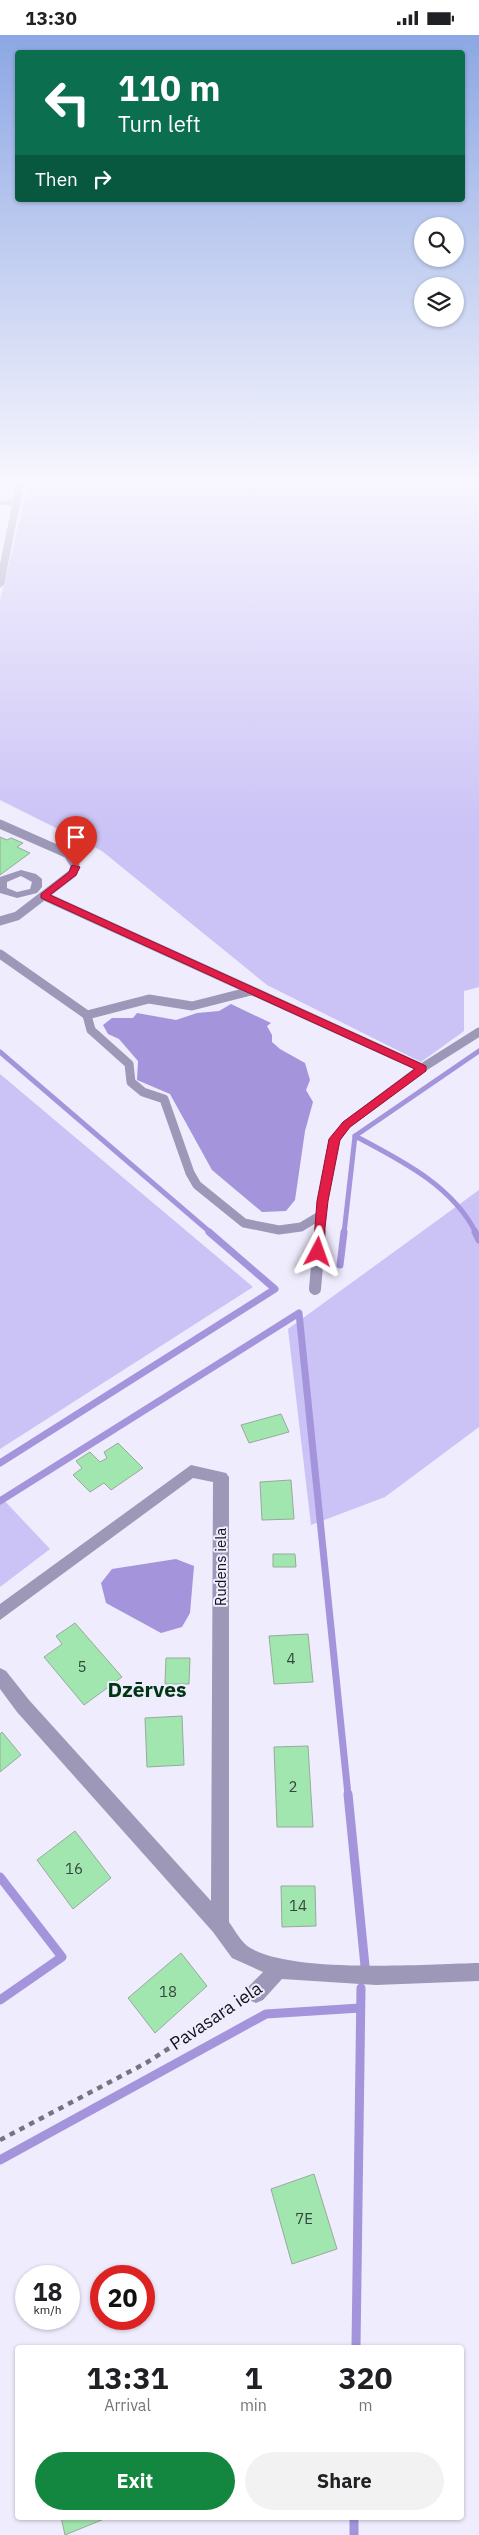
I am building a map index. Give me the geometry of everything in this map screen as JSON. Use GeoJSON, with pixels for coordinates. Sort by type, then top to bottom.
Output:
{"type":"FeatureCollection","features":[{"type":"Feature","properties":{"kind":"street","name":"Rudens iela"},"geometry":{"type":"LineString","coordinates":[[0,1613],[191,1471],[221,1477],[220,1925]]}},
{"type":"Feature","properties":{"kind":"street"},"geometry":{"type":"LineString","coordinates":[[0,1676],[23,1706],[220,1925],[239,1951],[278,1969],[376,1976],[479,1972]]}},
{"type":"Feature","properties":{"kind":"street","name":"Pavasara iela"},"geometry":{"type":"LineString","coordinates":[[256,1993],[278,1969]]}},
{"type":"Feature","properties":{"kind":"lane"},"geometry":{"type":"LineString","coordinates":[[0,824],[68,854],[75,861],[73,873],[38,894],[16,916],[0,921]]}},
{"type":"Feature","properties":{"kind":"lane"},"geometry":{"type":"LineString","coordinates":[[38,894],[422,1068]]}},
{"type":"Feature","properties":{"kind":"lane"},"geometry":{"type":"LineString","coordinates":[[0,954],[87,1015],[91,1030],[129,1064],[131,1082],[143,1092],[164,1099],[190,1173],[197,1185],[244,1223],[260,1228],[279,1230],[301,1227],[321,1215]]}},
{"type":"Feature","properties":{"kind":"lane"},"geometry":{"type":"LineString","coordinates":[[87,1015],[149,999],[192,1006],[251,991]]}},
{"type":"Feature","properties":{"kind":"lane"},"geometry":{"type":"LineString","coordinates":[[315,1289],[321,1215],[335,1139],[346,1125],[422,1068],[479,1032]]}},
{"type":"Feature","properties":{"kind":"path","name":"Pavasara iela"},"geometry":{"type":"LineString","coordinates":[[0,2140],[146,2063],[256,1993]]}},
{"type":"Feature","properties":{"kind":"shaded area"},"geometry":{"type":"Polygon","coordinates":[[[0,600],[479,600],[479,987],[464,991],[464,1031],[421,1062],[267,985],[102,851],[0,800],[0,600]]]}},
{"type":"Feature","properties":{"kind":"shaded area"},"geometry":{"type":"Polygon","coordinates":[[[231,1004],[271,1023],[267,1026],[272,1035],[272,1042],[280,1049],[305,1063],[310,1080],[306,1090],[313,1102],[305,1131],[295,1200],[286,1211],[262,1212],[212,1170],[170,1094],[137,1080],[138,1061],[119,1039],[108,1034],[103,1025],[112,1018],[133,1018],[137,1013],[176,1020],[197,1013],[219,1011],[231,1004]]]}},
{"type":"Feature","properties":{"kind":"shaded area"},"geometry":{"type":"Polygon","coordinates":[[[0,1074],[253,1287],[0,1449],[0,1074]]]}},
{"type":"Feature","properties":{"kind":"shaded area"},"geometry":{"type":"Polygon","coordinates":[[[479,1190],[479,1427],[385,1497],[311,1525],[288,1329],[479,1190]]]}},
{"type":"Feature","properties":{"kind":"shaded area"},"geometry":{"type":"Polygon","coordinates":[[[0,1496],[50,1549],[0,1587],[0,1496]]]}},
{"type":"Feature","properties":{"kind":"shaded area"},"geometry":{"type":"Polygon","coordinates":[[[176,1559],[194,1566],[190,1613],[182,1627],[161,1633],[106,1603],[101,1583],[112,1569],[176,1559]]]}},
{"type":"Feature","properties":{"kind":"building"},"geometry":{"type":"Polygon","coordinates":[[[0,837],[7,840],[11,838],[23,843],[17,847],[30,853],[0,875],[0,837]]]}},
{"type":"Feature","properties":{"kind":"building"},"geometry":{"type":"Polygon","coordinates":[[[281,1414],[289,1432],[249,1443],[241,1425],[281,1414]]]}},
{"type":"Feature","properties":{"kind":"building"},"geometry":{"type":"Polygon","coordinates":[[[118,1443],[143,1468],[111,1490],[104,1483],[90,1492],[73,1475],[82,1468],[76,1461],[90,1452],[100,1462],[107,1458],[104,1452],[118,1443]]]}},
{"type":"Feature","properties":{"kind":"building"},"geometry":{"type":"Polygon","coordinates":[[[291,1480],[294,1519],[262,1520],[260,1482],[291,1480]]]}},
{"type":"Feature","properties":{"kind":"building"},"geometry":{"type":"Polygon","coordinates":[[[273,1554],[295,1554],[296,1567],[273,1567],[273,1554]]]}},
{"type":"Feature","properties":{"kind":"building"},"geometry":{"type":"Polygon","coordinates":[[[75,1623],[122,1677],[84,1705],[44,1657],[62,1644],[56,1636],[75,1623]]]}},
{"type":"Feature","properties":{"kind":"building"},"geometry":{"type":"Polygon","coordinates":[[[308,1634],[313,1682],[274,1684],[269,1636],[308,1634]]]}},
{"type":"Feature","properties":{"kind":"building"},"geometry":{"type":"Polygon","coordinates":[[[166,1658],[190,1658],[189,1684],[165,1684],[166,1658]]]}},
{"type":"Feature","properties":{"kind":"building"},"geometry":{"type":"Polygon","coordinates":[[[182,1716],[184,1765],[147,1767],[145,1718],[182,1716]]]}},
{"type":"Feature","properties":{"kind":"building"},"geometry":{"type":"Polygon","coordinates":[[[2,1732],[21,1755],[0,1772],[0,1734],[2,1732]]]}},
{"type":"Feature","properties":{"kind":"building"},"geometry":{"type":"Polygon","coordinates":[[[308,1746],[313,1827],[277,1827],[274,1747],[308,1746]]]}},
{"type":"Feature","properties":{"kind":"building"},"geometry":{"type":"Polygon","coordinates":[[[75,1831],[111,1878],[73,1909],[37,1860],[75,1831]]]}},
{"type":"Feature","properties":{"kind":"building"},"geometry":{"type":"Polygon","coordinates":[[[281,1886],[315,1886],[316,1926],[282,1927],[281,1886]]]}},
{"type":"Feature","properties":{"kind":"building"},"geometry":{"type":"Polygon","coordinates":[[[181,1953],[207,1986],[155,2033],[128,1998],[181,1953]]]}},
{"type":"Feature","properties":{"kind":"building"},"geometry":{"type":"Polygon","coordinates":[[[314,2174],[337,2249],[292,2264],[271,2189],[314,2174]]]}},
{"type":"Feature","properties":{"kind":"building"},"geometry":{"type":"Polygon","coordinates":[[[62,2520],[102,2520],[65,2535],[62,2520]]]}},
{"type":"Feature","properties":{"kind":"waterway"},"geometry":{"type":"LineString","coordinates":[[355,1136],[479,1051]]}},
{"type":"Feature","properties":{"kind":"waterway"},"geometry":{"type":"LineString","coordinates":[[0,1052],[211,1233]]}},
{"type":"Feature","properties":{"kind":"waterway"},"geometry":{"type":"LineString","coordinates":[[344,1233],[355,1136]]}},
{"type":"Feature","properties":{"kind":"waterway"},"geometry":{"type":"LineString","coordinates":[[355,1136],[423,1175],[453,1201],[466,1216],[476,1233]]}},
{"type":"Feature","properties":{"kind":"waterway"},"geometry":{"type":"LineString","coordinates":[[0,1463],[275,1289],[209,1232]]}},
{"type":"Feature","properties":{"kind":"waterway"},"geometry":{"type":"LineString","coordinates":[[340,1265],[344,1232]]}},
{"type":"Feature","properties":{"kind":"waterway"},"geometry":{"type":"LineString","coordinates":[[475,1232],[479,1240]]}},
{"type":"Feature","properties":{"kind":"waterway"},"geometry":{"type":"LineString","coordinates":[[0,1501],[299,1313],[348,1795]]}},
{"type":"Feature","properties":{"kind":"waterway"},"geometry":{"type":"LineString","coordinates":[[348,1794],[365,1966]]}},
{"type":"Feature","properties":{"kind":"waterway"},"geometry":{"type":"LineString","coordinates":[[0,1877],[62,1957],[0,2000]]}},
{"type":"Feature","properties":{"kind":"waterway"},"geometry":{"type":"LineString","coordinates":[[356,2345],[361,1988]]}},
{"type":"Feature","properties":{"kind":"waterway"},"geometry":{"type":"LineString","coordinates":[[0,2160],[266,2014],[360,2008]]}},
{"type":"Feature","properties":{"kind":"waterway"},"geometry":{"type":"LineString","coordinates":[[354,2520],[354,2535]]}},
{"type":"Feature","properties":{"kind":"district","name":"Dzērves"},"geometry":{"type":"Point","coordinates":[147,1690]}},
{"type":"Feature","properties":{"kind":"route"},"geometry":{"type":"LineString","coordinates":[[76,867],[73,873],[44,896],[422,1068],[346,1125],[335,1139],[322,1201],[318,1252]]}}]}
